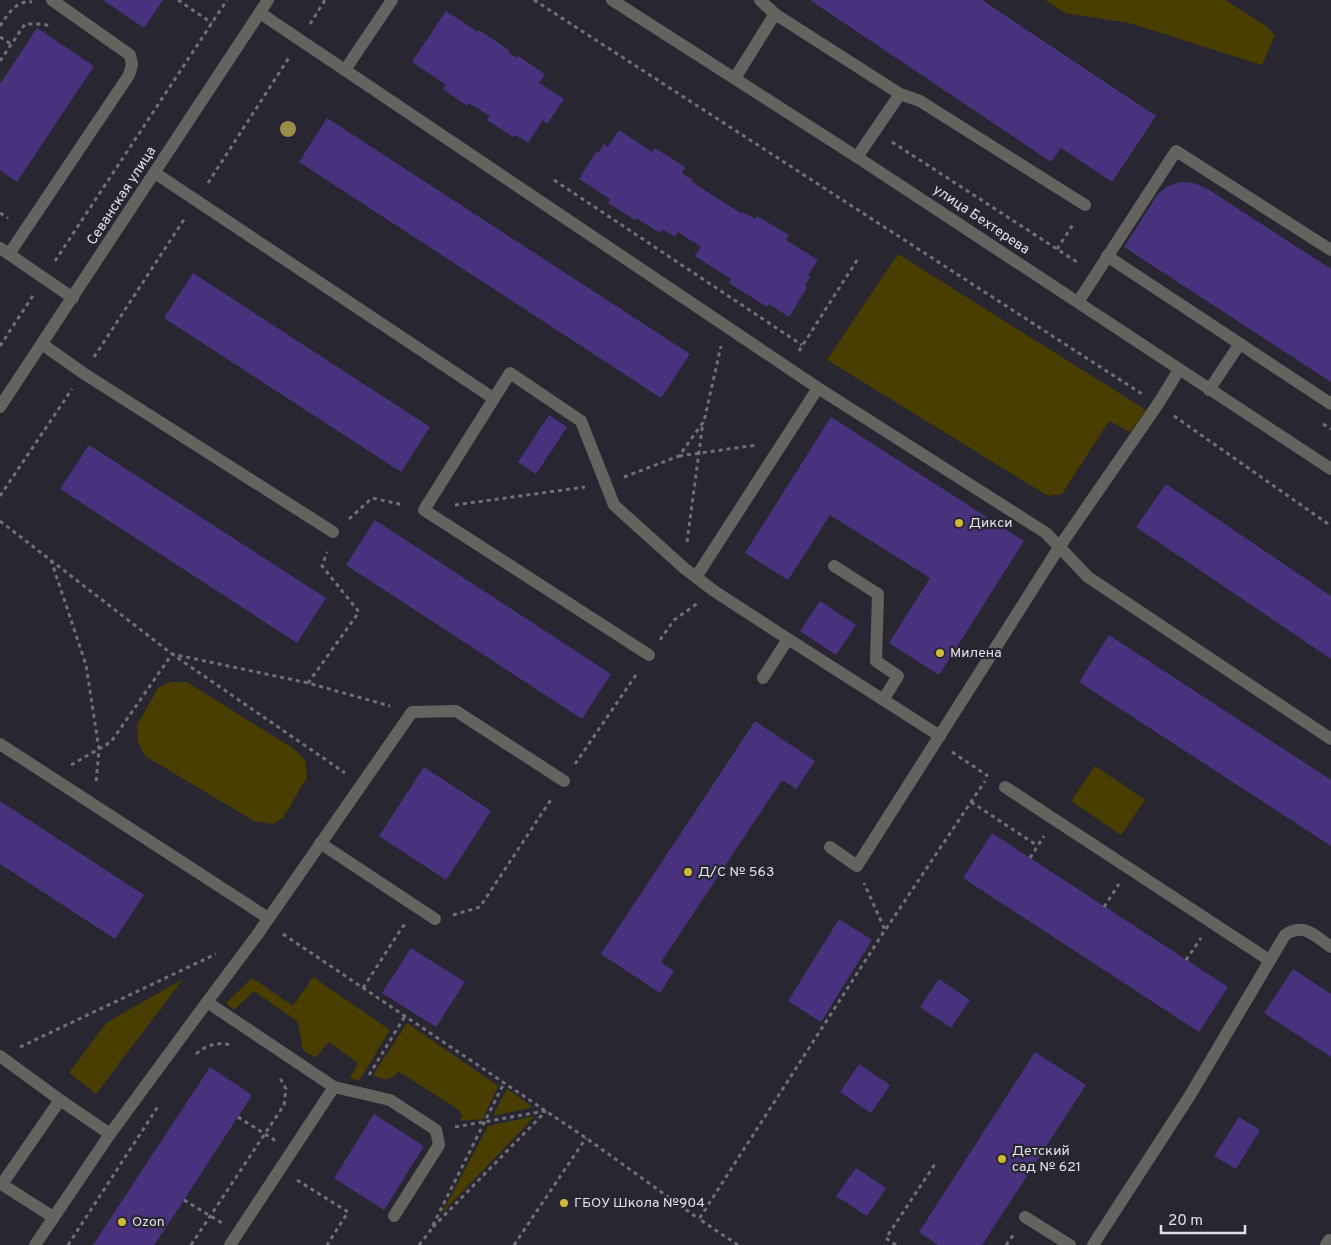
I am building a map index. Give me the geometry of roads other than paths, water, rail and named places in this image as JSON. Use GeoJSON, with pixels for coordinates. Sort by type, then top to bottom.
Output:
{"type":"FeatureCollection","features":[{"type":"Feature","properties":{"kind":"street"},"geometry":{"type":"LineString","coordinates":[[52,0],[130,55],[132,65],[129,75],[4,251],[73,298]]}},
{"type":"Feature","properties":{"kind":"street","name":"Севанская улица"},"geometry":{"type":"LineString","coordinates":[[0,407],[156,173],[268,0]]}},
{"type":"Feature","properties":{"kind":"street"},"geometry":{"type":"LineString","coordinates":[[345,70],[392,0]]}},
{"type":"Feature","properties":{"kind":"street","name":"улица Бехтерева"},"geometry":{"type":"LineString","coordinates":[[612,0],[858,157],[1331,469]]}},
{"type":"Feature","properties":{"kind":"street"},"geometry":{"type":"LineString","coordinates":[[760,0],[775,14],[900,94],[920,101],[1085,205]]}},
{"type":"Feature","properties":{"kind":"street"},"geometry":{"type":"LineString","coordinates":[[260,13],[818,388],[1046,533],[1088,578],[1331,739]]}},
{"type":"Feature","properties":{"kind":"street"},"geometry":{"type":"LineString","coordinates":[[735,78],[775,14]]}},
{"type":"Feature","properties":{"kind":"street"},"geometry":{"type":"LineString","coordinates":[[858,157],[900,94]]}},
{"type":"Feature","properties":{"kind":"street"},"geometry":{"type":"LineString","coordinates":[[1078,302],[1176,150],[1331,250]]}},
{"type":"Feature","properties":{"kind":"street"},"geometry":{"type":"LineString","coordinates":[[156,173],[493,398]]}},
{"type":"Feature","properties":{"kind":"street"},"geometry":{"type":"LineString","coordinates":[[1107,256],[1331,404]]}},
{"type":"Feature","properties":{"kind":"street"},"geometry":{"type":"LineString","coordinates":[[42,344],[83,373],[333,532]]}},
{"type":"Feature","properties":{"kind":"street"},"geometry":{"type":"LineString","coordinates":[[1209,390],[1239,345]]}},
{"type":"Feature","properties":{"kind":"street"},"geometry":{"type":"LineString","coordinates":[[830,847],[857,866],[1060,546],[1180,370]]}},
{"type":"Feature","properties":{"kind":"street"},"geometry":{"type":"LineString","coordinates":[[649,655],[424,510],[510,373],[581,421],[614,505],[684,568],[714,591],[883,700],[938,739]]}},
{"type":"Feature","properties":{"kind":"street"},"geometry":{"type":"LineString","coordinates":[[696,577],[818,388]]}},
{"type":"Feature","properties":{"kind":"street"},"geometry":{"type":"LineString","coordinates":[[834,566],[878,594],[876,662],[898,676],[883,700]]}},
{"type":"Feature","properties":{"kind":"street"},"geometry":{"type":"LineString","coordinates":[[762,678],[788,639]]}},
{"type":"Feature","properties":{"kind":"street"},"geometry":{"type":"LineString","coordinates":[[35,1245],[110,1134],[267,920],[412,712],[456,711],[564,781]]}},
{"type":"Feature","properties":{"kind":"street"},"geometry":{"type":"LineString","coordinates":[[0,744],[267,920]]}},
{"type":"Feature","properties":{"kind":"street"},"geometry":{"type":"LineString","coordinates":[[1005,787],[1270,960]]}},
{"type":"Feature","properties":{"kind":"street"},"geometry":{"type":"LineString","coordinates":[[320,843],[435,919]]}},
{"type":"Feature","properties":{"kind":"street"},"geometry":{"type":"LineString","coordinates":[[1093,1245],[1189,1097],[1285,935],[1293,929],[1304,929],[1331,946]]}},
{"type":"Feature","properties":{"kind":"street"},"geometry":{"type":"LineString","coordinates":[[207,1002],[334,1087],[390,1100],[436,1130],[439,1145],[394,1216]]}},
{"type":"Feature","properties":{"kind":"street"},"geometry":{"type":"LineString","coordinates":[[0,1056],[110,1134]]}},
{"type":"Feature","properties":{"kind":"street"},"geometry":{"type":"LineString","coordinates":[[230,1245],[334,1087]]}},
{"type":"Feature","properties":{"kind":"street"},"geometry":{"type":"LineString","coordinates":[[53,1217],[1,1184],[60,1100]]}},
{"type":"Feature","properties":{"kind":"street"},"geometry":{"type":"LineString","coordinates":[[1026,1217],[1070,1245]]}},
{"type":"Feature","properties":{"kind":"place","name":"Дикси"},"geometry":{"type":"Point","coordinates":[959,523]}},
{"type":"Feature","properties":{"kind":"place","name":"Милена"},"geometry":{"type":"Point","coordinates":[940,653]}},
{"type":"Feature","properties":{"kind":"place","name":"Д/C № 563"},"geometry":{"type":"Point","coordinates":[688,872]}},
{"type":"Feature","properties":{"kind":"place","name":"Детский сад № 621"},"geometry":{"type":"Point","coordinates":[1002,1159]}},
{"type":"Feature","properties":{"kind":"place","name":"ГБОУ Школа №904"},"geometry":{"type":"Point","coordinates":[564,1203]}},
{"type":"Feature","properties":{"kind":"place","name":"Ozon"},"geometry":{"type":"Point","coordinates":[122,1222]}}]}
